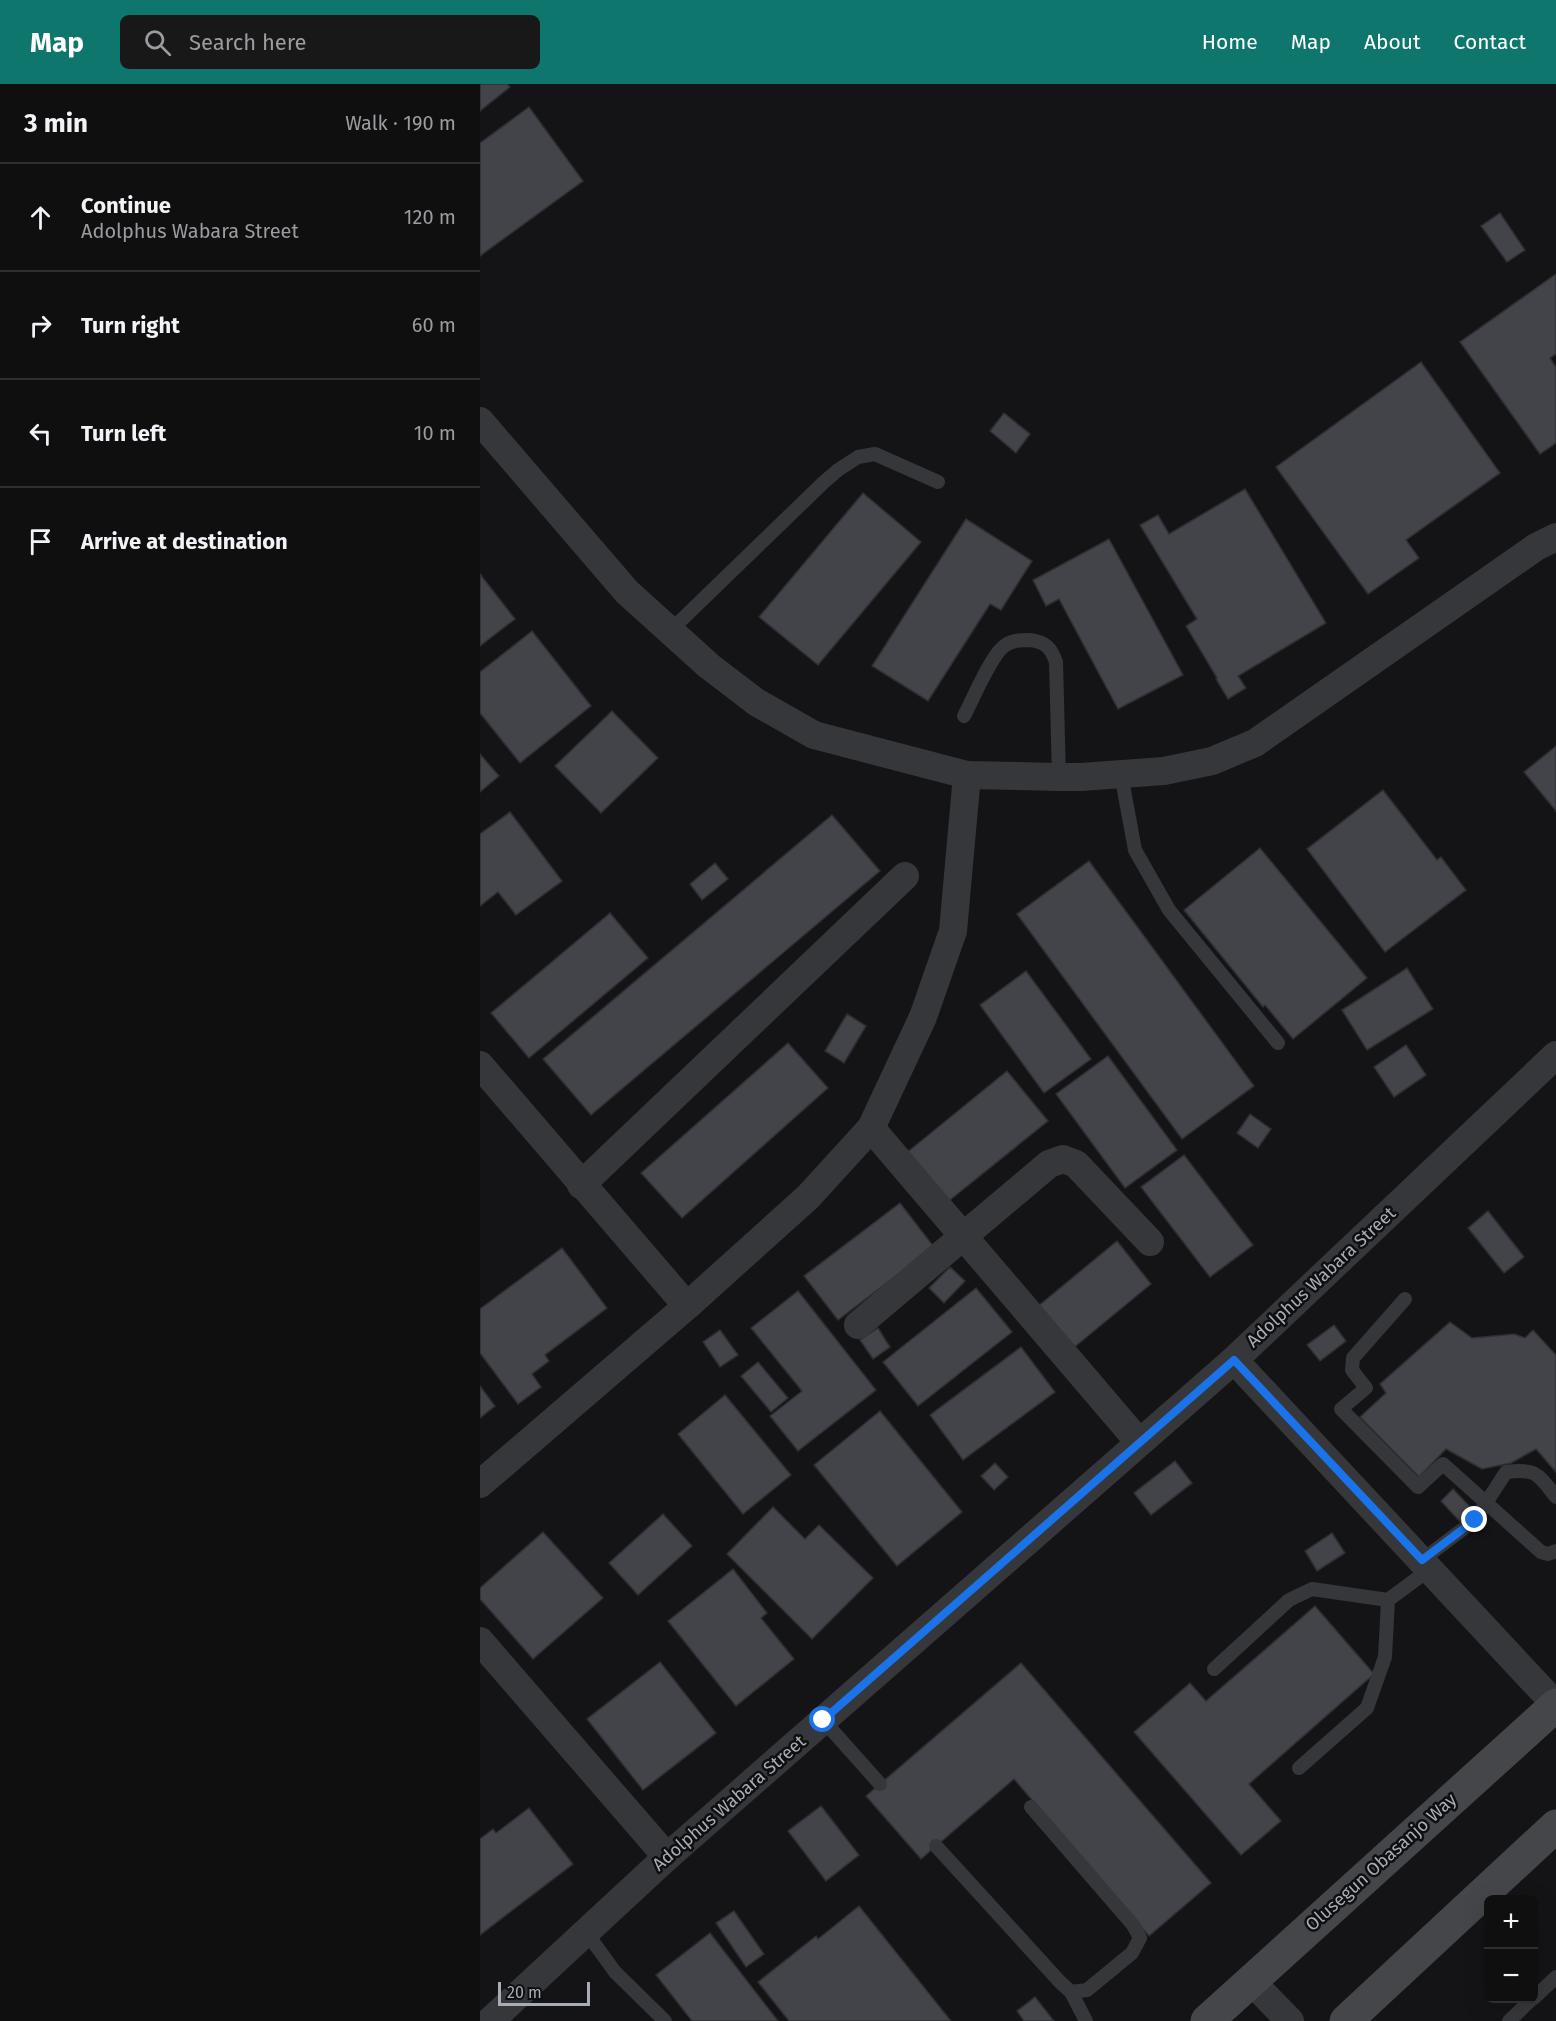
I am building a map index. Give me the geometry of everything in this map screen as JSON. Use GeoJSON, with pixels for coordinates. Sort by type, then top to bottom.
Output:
{"type":"FeatureCollection","features":[{"type":"Feature","properties":{"kind":"main road","name":"Olusegun Obasanjo Way"},"geometry":{"type":"LineString","coordinates":[[1207,2021],[1556,1705]]}},
{"type":"Feature","properties":{"kind":"main road"},"geometry":{"type":"LineString","coordinates":[[1346,2021],[1556,1826]]}},
{"type":"Feature","properties":{"kind":"street"},"geometry":{"type":"LineString","coordinates":[[480,421],[627,592],[709,666],[756,702],[814,735],[967,775],[1059,777],[1121,774],[1164,771],[1212,761],[1255,743],[1536,547],[1556,537]]}},
{"type":"Feature","properties":{"kind":"street"},"geometry":{"type":"LineString","coordinates":[[480,1484],[687,1306],[808,1197],[871,1128],[923,1017],[953,931],[967,775]]}},
{"type":"Feature","properties":{"kind":"street"},"geometry":{"type":"LineString","coordinates":[[581,1185],[906,876]]}},
{"type":"Feature","properties":{"kind":"street","name":"Adolphus Wabara Street"},"geometry":{"type":"LineString","coordinates":[[490,2021],[667,1857],[1234,1360],[1556,1055]]}},
{"type":"Feature","properties":{"kind":"street"},"geometry":{"type":"LineString","coordinates":[[480,1065],[687,1306]]}},
{"type":"Feature","properties":{"kind":"street"},"geometry":{"type":"LineString","coordinates":[[871,1128],[1139,1443]]}},
{"type":"Feature","properties":{"kind":"street"},"geometry":{"type":"LineString","coordinates":[[858,1325],[1048,1164],[1063,1159],[1076,1164],[1150,1242]]}},
{"type":"Feature","properties":{"kind":"street"},"geometry":{"type":"LineString","coordinates":[[1234,1360],[1556,1705]]}},
{"type":"Feature","properties":{"kind":"street"},"geometry":{"type":"LineString","coordinates":[[480,1641],[667,1857]]}},
{"type":"Feature","properties":{"kind":"street"},"geometry":{"type":"LineString","coordinates":[[1251,1980],[1290,2021]]}},
{"type":"Feature","properties":{"kind":"lane"},"geometry":{"type":"LineString","coordinates":[[670,630],[824,482],[858,457],[875,454],[938,482]]}},
{"type":"Feature","properties":{"kind":"lane"},"geometry":{"type":"LineString","coordinates":[[964,716],[996,656],[1004,647],[1018,640],[1038,641],[1051,649],[1056,662],[1059,777]]}},
{"type":"Feature","properties":{"kind":"lane"},"geometry":{"type":"LineString","coordinates":[[1121,774],[1135,850],[1169,910],[1278,1043]]}},
{"type":"Feature","properties":{"kind":"lane"},"geometry":{"type":"LineString","coordinates":[[1405,1299],[1353,1358],[1352,1370],[1366,1388],[1341,1409],[1418,1487],[1443,1464],[1541,1552],[1548,1554],[1556,1551]]}},
{"type":"Feature","properties":{"kind":"lane"},"geometry":{"type":"LineString","coordinates":[[1299,1768],[1367,1708],[1385,1657],[1388,1600],[1475,1520],[1506,1472],[1525,1469],[1540,1478],[1556,1497]]}},
{"type":"Feature","properties":{"kind":"lane"},"geometry":{"type":"LineString","coordinates":[[1214,1669],[1289,1600],[1312,1588],[1388,1600]]}},
{"type":"Feature","properties":{"kind":"lane"},"geometry":{"type":"LineString","coordinates":[[823,1720],[880,1784]]}},
{"type":"Feature","properties":{"kind":"lane"},"geometry":{"type":"LineString","coordinates":[[1031,1807],[1133,1925],[1140,1938],[1132,1953],[1087,1990],[1071,1992]]}},
{"type":"Feature","properties":{"kind":"lane"},"geometry":{"type":"LineString","coordinates":[[936,1846],[1071,1992],[1086,2021]]}},
{"type":"Feature","properties":{"kind":"lane"},"geometry":{"type":"LineString","coordinates":[[586,1932],[615,1972],[664,2021]]}},
{"type":"Feature","properties":{"kind":"lane"},"geometry":{"type":"LineString","coordinates":[[1538,1993],[1556,1977]]}},
{"type":"Feature","properties":{"kind":"lane"},"geometry":{"type":"LineString","coordinates":[[1509,2021],[1528,2003]]}},
{"type":"Feature","properties":{"kind":"building"},"geometry":{"type":"Polygon","coordinates":[[[480,84],[507,84],[510,87],[480,111],[480,84]]]}},
{"type":"Feature","properties":{"kind":"building"},"geometry":{"type":"Polygon","coordinates":[[[529,107],[583,181],[480,256],[480,143],[529,107]]]}},
{"type":"Feature","properties":{"kind":"building"},"geometry":{"type":"Polygon","coordinates":[[[1500,213],[1525,250],[1507,262],[1481,226],[1500,213]]]}},
{"type":"Feature","properties":{"kind":"building"},"geometry":{"type":"Polygon","coordinates":[[[1556,274],[1556,354],[1550,358],[1556,367],[1556,443],[1540,454],[1460,342],[1556,274]]]}},
{"type":"Feature","properties":{"kind":"building"},"geometry":{"type":"Polygon","coordinates":[[[1421,362],[1500,473],[1406,540],[1419,558],[1368,594],[1276,467],[1421,362]]]}},
{"type":"Feature","properties":{"kind":"building"},"geometry":{"type":"Polygon","coordinates":[[[1004,413],[1030,434],[1016,453],[990,431],[1004,413]]]}},
{"type":"Feature","properties":{"kind":"building"},"geometry":{"type":"Polygon","coordinates":[[[1245,489],[1326,623],[1238,676],[1246,688],[1228,699],[1186,626],[1197,619],[1140,525],[1158,515],[1169,534],[1245,489]]]}},
{"type":"Feature","properties":{"kind":"building"},"geometry":{"type":"Polygon","coordinates":[[[863,493],[921,542],[818,665],[759,617],[863,493]]]}},
{"type":"Feature","properties":{"kind":"building"},"geometry":{"type":"Polygon","coordinates":[[[966,519],[1032,561],[1001,610],[990,604],[928,701],[872,666],[966,519]]]}},
{"type":"Feature","properties":{"kind":"building"},"geometry":{"type":"Polygon","coordinates":[[[1109,539],[1183,675],[1118,709],[1059,599],[1046,606],[1033,580],[1109,539]]]}},
{"type":"Feature","properties":{"kind":"building"},"geometry":{"type":"Polygon","coordinates":[[[480,574],[515,619],[480,646],[480,574]]]}},
{"type":"Feature","properties":{"kind":"building"},"geometry":{"type":"Polygon","coordinates":[[[532,631],[591,706],[520,763],[480,713],[480,672],[532,631]]]}},
{"type":"Feature","properties":{"kind":"building"},"geometry":{"type":"Polygon","coordinates":[[[612,711],[658,758],[601,813],[555,766],[612,711]]]}},
{"type":"Feature","properties":{"kind":"building"},"geometry":{"type":"Polygon","coordinates":[[[1556,746],[1556,811],[1524,772],[1556,746]]]}},
{"type":"Feature","properties":{"kind":"building"},"geometry":{"type":"Polygon","coordinates":[[[480,754],[499,776],[480,792],[480,754]]]}},
{"type":"Feature","properties":{"kind":"building"},"geometry":{"type":"Polygon","coordinates":[[[1383,790],[1437,860],[1441,857],[1466,890],[1385,952],[1307,849],[1383,790]]]}},
{"type":"Feature","properties":{"kind":"building"},"geometry":{"type":"Polygon","coordinates":[[[510,812],[562,881],[516,915],[498,892],[480,906],[480,834],[510,812]]]}},
{"type":"Feature","properties":{"kind":"building"},"geometry":{"type":"Polygon","coordinates":[[[832,815],[880,871],[591,1115],[543,1059],[832,815]]]}},
{"type":"Feature","properties":{"kind":"building"},"geometry":{"type":"Polygon","coordinates":[[[1260,848],[1367,978],[1293,1039],[1265,1005],[1263,1007],[1184,910],[1260,848]]]}},
{"type":"Feature","properties":{"kind":"building"},"geometry":{"type":"Polygon","coordinates":[[[1089,861],[1254,1086],[1182,1139],[1017,914],[1089,861]]]}},
{"type":"Feature","properties":{"kind":"building"},"geometry":{"type":"Polygon","coordinates":[[[715,863],[728,879],[702,900],[690,884],[715,863]]]}},
{"type":"Feature","properties":{"kind":"building"},"geometry":{"type":"Polygon","coordinates":[[[610,913],[648,958],[529,1058],[491,1013],[610,913]]]}},
{"type":"Feature","properties":{"kind":"building"},"geometry":{"type":"Polygon","coordinates":[[[1407,968],[1433,1009],[1367,1050],[1342,1010],[1407,968]]]}},
{"type":"Feature","properties":{"kind":"building"},"geometry":{"type":"Polygon","coordinates":[[[1026,971],[1091,1059],[1044,1093],[980,1005],[1026,971]]]}},
{"type":"Feature","properties":{"kind":"building"},"geometry":{"type":"Polygon","coordinates":[[[847,1014],[866,1026],[844,1063],[825,1051],[847,1014]]]}},
{"type":"Feature","properties":{"kind":"building"},"geometry":{"type":"Polygon","coordinates":[[[788,1043],[828,1088],[682,1218],[641,1173],[788,1043]]]}},
{"type":"Feature","properties":{"kind":"building"},"geometry":{"type":"Polygon","coordinates":[[[1406,1045],[1426,1075],[1394,1097],[1374,1067],[1406,1045]]]}},
{"type":"Feature","properties":{"kind":"building"},"geometry":{"type":"Polygon","coordinates":[[[1108,1056],[1177,1150],[1125,1188],[1056,1094],[1108,1056]]]}},
{"type":"Feature","properties":{"kind":"building"},"geometry":{"type":"Polygon","coordinates":[[[1007,1071],[1048,1121],[945,1204],[905,1154],[1007,1071]]]}},
{"type":"Feature","properties":{"kind":"building"},"geometry":{"type":"Polygon","coordinates":[[[1250,1114],[1271,1129],[1258,1148],[1237,1133],[1250,1114]]]}},
{"type":"Feature","properties":{"kind":"building"},"geometry":{"type":"Polygon","coordinates":[[[1184,1155],[1253,1245],[1210,1277],[1141,1187],[1184,1155]]]}},
{"type":"Feature","properties":{"kind":"building"},"geometry":{"type":"Polygon","coordinates":[[[900,1203],[934,1247],[838,1320],[804,1276],[900,1203]]]}},
{"type":"Feature","properties":{"kind":"building"},"geometry":{"type":"Polygon","coordinates":[[[1488,1211],[1524,1257],[1504,1273],[1468,1228],[1488,1211]]]}},
{"type":"Feature","properties":{"kind":"building"},"geometry":{"type":"Polygon","coordinates":[[[1117,1241],[1151,1284],[1066,1354],[1031,1312],[1117,1241]]]}},
{"type":"Feature","properties":{"kind":"building"},"geometry":{"type":"Polygon","coordinates":[[[562,1248],[607,1308],[545,1355],[549,1361],[532,1374],[541,1387],[518,1404],[480,1353],[480,1309],[562,1248]]]}},
{"type":"Feature","properties":{"kind":"building"},"geometry":{"type":"Polygon","coordinates":[[[950,1267],[965,1281],[944,1303],[929,1288],[950,1267]]]}},
{"type":"Feature","properties":{"kind":"building"},"geometry":{"type":"Polygon","coordinates":[[[976,1288],[1012,1332],[918,1406],[883,1362],[976,1288]]]}},
{"type":"Feature","properties":{"kind":"building"},"geometry":{"type":"Polygon","coordinates":[[[798,1291],[876,1390],[798,1451],[770,1416],[802,1391],[751,1328],[798,1291]]]}},
{"type":"Feature","properties":{"kind":"building"},"geometry":{"type":"Polygon","coordinates":[[[1450,1322],[1472,1338],[1514,1334],[1525,1338],[1533,1330],[1556,1355],[1556,1472],[1536,1449],[1511,1463],[1482,1469],[1446,1449],[1419,1477],[1360,1417],[1386,1393],[1380,1384],[1450,1322]]]}},
{"type":"Feature","properties":{"kind":"building"},"geometry":{"type":"Polygon","coordinates":[[[1334,1325],[1346,1341],[1320,1361],[1307,1345],[1334,1325]]]}},
{"type":"Feature","properties":{"kind":"building"},"geometry":{"type":"Polygon","coordinates":[[[878,1328],[890,1347],[873,1359],[860,1340],[878,1328]]]}},
{"type":"Feature","properties":{"kind":"building"},"geometry":{"type":"Polygon","coordinates":[[[720,1330],[738,1355],[720,1367],[703,1342],[720,1330]]]}},
{"type":"Feature","properties":{"kind":"building"},"geometry":{"type":"Polygon","coordinates":[[[1021,1347],[1055,1392],[963,1460],[930,1415],[1021,1347]]]}},
{"type":"Feature","properties":{"kind":"building"},"geometry":{"type":"Polygon","coordinates":[[[758,1362],[788,1398],[771,1412],[741,1376],[758,1362]]]}},
{"type":"Feature","properties":{"kind":"building"},"geometry":{"type":"Polygon","coordinates":[[[480,1386],[495,1406],[480,1418],[480,1386]]]}},
{"type":"Feature","properties":{"kind":"building"},"geometry":{"type":"Polygon","coordinates":[[[725,1395],[791,1475],[743,1514],[678,1434],[725,1395]]]}},
{"type":"Feature","properties":{"kind":"building"},"geometry":{"type":"Polygon","coordinates":[[[880,1411],[962,1512],[897,1566],[814,1465],[880,1411]]]}},
{"type":"Feature","properties":{"kind":"building"},"geometry":{"type":"Polygon","coordinates":[[[1175,1461],[1192,1483],[1151,1515],[1134,1493],[1175,1461]]]}},
{"type":"Feature","properties":{"kind":"building"},"geometry":{"type":"Polygon","coordinates":[[[995,1463],[1008,1477],[994,1490],[981,1476],[995,1463]]]}},
{"type":"Feature","properties":{"kind":"building"},"geometry":{"type":"Polygon","coordinates":[[[1453,1489],[1476,1513],[1463,1525],[1441,1501],[1453,1489]]]}},
{"type":"Feature","properties":{"kind":"building"},"geometry":{"type":"Polygon","coordinates":[[[773,1507],[805,1539],[819,1525],[873,1578],[812,1639],[727,1554],[773,1507]]]}},
{"type":"Feature","properties":{"kind":"building"},"geometry":{"type":"Polygon","coordinates":[[[663,1514],[692,1546],[638,1595],[609,1563],[663,1514]]]}},
{"type":"Feature","properties":{"kind":"building"},"geometry":{"type":"Polygon","coordinates":[[[543,1532],[603,1598],[533,1659],[480,1599],[480,1588],[543,1532]]]}},
{"type":"Feature","properties":{"kind":"building"},"geometry":{"type":"Polygon","coordinates":[[[1332,1533],[1345,1553],[1317,1571],[1305,1551],[1332,1533]]]}},
{"type":"Feature","properties":{"kind":"building"},"geometry":{"type":"Polygon","coordinates":[[[733,1569],[767,1613],[761,1618],[794,1659],[736,1706],[668,1621],[733,1569]]]}},
{"type":"Feature","properties":{"kind":"building"},"geometry":{"type":"Polygon","coordinates":[[[1315,1606],[1374,1674],[1249,1784],[1281,1821],[1241,1855],[1134,1732],[1190,1683],[1206,1701],[1315,1606]]]}},
{"type":"Feature","properties":{"kind":"building"},"geometry":{"type":"Polygon","coordinates":[[[660,1662],[716,1733],[643,1790],[587,1719],[660,1662]]]}},
{"type":"Feature","properties":{"kind":"building"},"geometry":{"type":"Polygon","coordinates":[[[1021,1663],[1211,1883],[1149,1936],[1014,1779],[921,1859],[866,1796],[1021,1663]]]}},
{"type":"Feature","properties":{"kind":"building"},"geometry":{"type":"Polygon","coordinates":[[[821,1806],[859,1855],[826,1881],[788,1831],[821,1806]]]}},
{"type":"Feature","properties":{"kind":"building"},"geometry":{"type":"Polygon","coordinates":[[[529,1808],[573,1864],[480,1935],[480,1839],[493,1829],[496,1833],[529,1808]]]}},
{"type":"Feature","properties":{"kind":"building"},"geometry":{"type":"Polygon","coordinates":[[[859,1906],[951,2021],[789,2021],[758,1982],[816,1936],[818,1939],[859,1906]]]}},
{"type":"Feature","properties":{"kind":"building"},"geometry":{"type":"Polygon","coordinates":[[[734,1911],[764,1954],[746,1967],[716,1923],[734,1911]]]}},
{"type":"Feature","properties":{"kind":"building"},"geometry":{"type":"Polygon","coordinates":[[[710,1933],[778,2021],[692,2021],[656,1975],[710,1933]]]}},
{"type":"Feature","properties":{"kind":"building"},"geometry":{"type":"Polygon","coordinates":[[[1035,1997],[1054,2021],[1024,2021],[1017,2011],[1035,1997]]]}},
{"type":"Feature","properties":{"kind":"route"},"geometry":{"type":"LineString","coordinates":[[823,1720],[1234,1360],[1422,1560],[1475,1520]]}}]}
